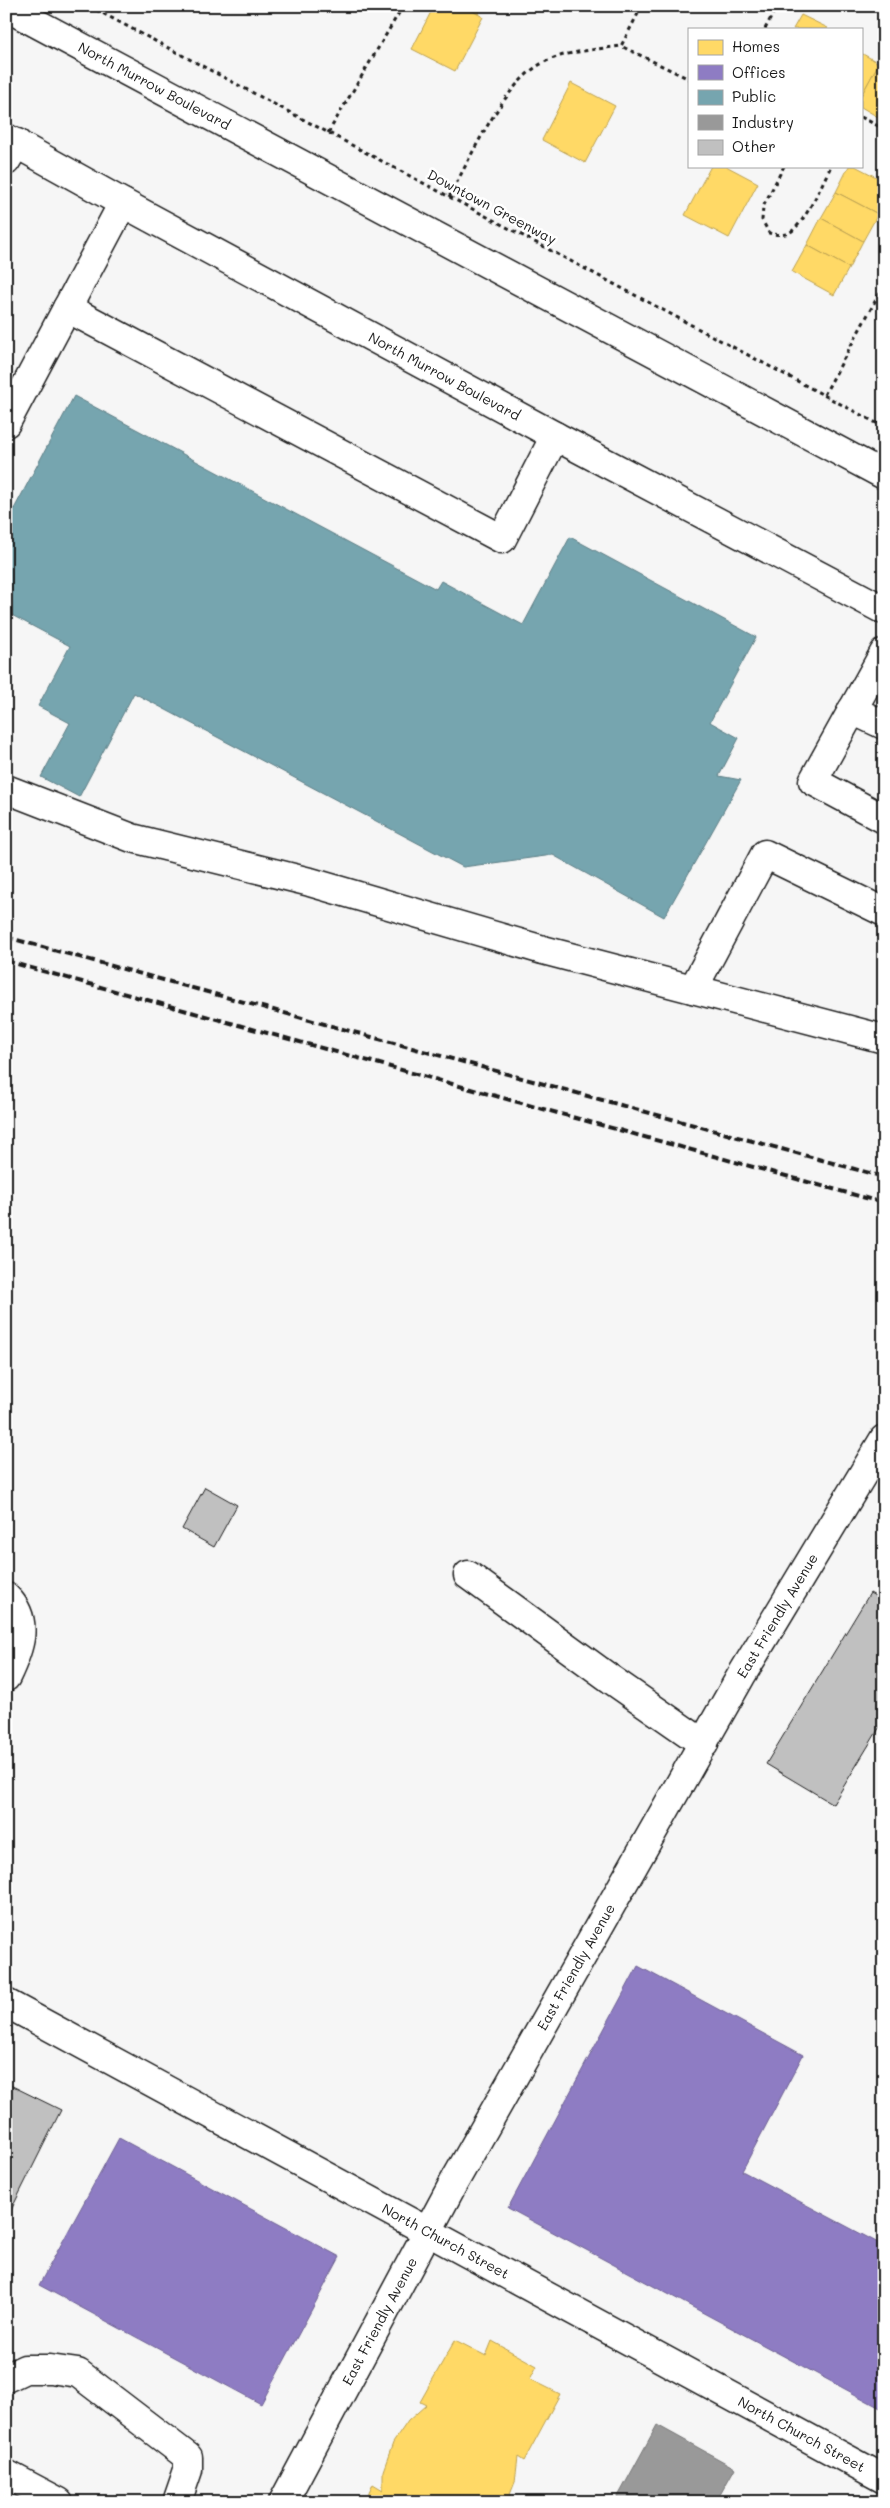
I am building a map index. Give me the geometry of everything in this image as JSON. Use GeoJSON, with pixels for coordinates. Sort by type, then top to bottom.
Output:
{"type":"FeatureCollection","features":[{"type":"Feature","properties":{"kind":"main road","name":"North Murrow Boulevard"},"geometry":{"type":"LineString","coordinates":[[6,7],[884,475]]}},
{"type":"Feature","properties":{"kind":"main road","name":"North Murrow Boulevard"},"geometry":{"type":"LineString","coordinates":[[10,147],[123,203],[884,610]]}},
{"type":"Feature","properties":{"kind":"main road"},"geometry":{"type":"LineString","coordinates":[[6,423],[123,203]]}},
{"type":"Feature","properties":{"kind":"main road"},"geometry":{"type":"LineString","coordinates":[[67,308],[502,539],[556,436]]}},
{"type":"Feature","properties":{"kind":"main road"},"geometry":{"type":"LineString","coordinates":[[884,653],[813,781],[884,819]]}},
{"type":"Feature","properties":{"kind":"main road"},"geometry":{"type":"LineString","coordinates":[[852,710],[884,725]]}},
{"type":"Feature","properties":{"kind":"main road"},"geometry":{"type":"LineString","coordinates":[[6,789],[132,838],[310,882],[543,950],[884,1039]]}},
{"type":"Feature","properties":{"kind":"main road"},"geometry":{"type":"LineString","coordinates":[[693,989],[765,854],[884,912]]}},
{"type":"Feature","properties":{"kind":"main road","name":"East Friendly Avenue"},"geometry":{"type":"LineString","coordinates":[[283,2502],[426,2232],[746,1668],[884,1439]]}},
{"type":"Feature","properties":{"kind":"main road"},"geometry":{"type":"LineString","coordinates":[[468,1575],[612,1680],[704,1744]]}},
{"type":"Feature","properties":{"kind":"main road"},"geometry":{"type":"LineString","coordinates":[[6,1597],[12,1604],[22,1627],[18,1652],[6,1677]]}},
{"type":"Feature","properties":{"kind":"main road","name":"North Church Street"},"geometry":{"type":"LineString","coordinates":[[6,2003],[884,2479]]}},
{"type":"Feature","properties":{"kind":"main road"},"geometry":{"type":"LineString","coordinates":[[6,2378],[25,2369],[50,2369],[78,2374],[188,2456],[188,2470],[177,2502]]}},
{"type":"Feature","properties":{"kind":"main road"},"geometry":{"type":"LineString","coordinates":[[6,2474],[59,2502]]}},
{"type":"Feature","properties":{"kind":"path","name":"Downtown Greenway"},"geometry":{"type":"LineString","coordinates":[[89,6],[884,427]]}},
{"type":"Feature","properties":{"kind":"path"},"geometry":{"type":"LineString","coordinates":[[328,133],[403,6]]}},
{"type":"Feature","properties":{"kind":"path"},"geometry":{"type":"LineString","coordinates":[[621,46],[642,6]]}},
{"type":"Feature","properties":{"kind":"path"},"geometry":{"type":"LineString","coordinates":[[766,28],[777,6]]}},
{"type":"Feature","properties":{"kind":"path"},"geometry":{"type":"LineString","coordinates":[[449,197],[495,113],[521,82],[539,65],[570,54],[621,46],[688,79]]}},
{"type":"Feature","properties":{"kind":"path"},"geometry":{"type":"LineString","coordinates":[[862,118],[884,129]]}},
{"type":"Feature","properties":{"kind":"path"},"geometry":{"type":"LineString","coordinates":[[783,168],[763,207],[762,220],[769,233],[779,235],[791,232],[800,221],[831,168]]}},
{"type":"Feature","properties":{"kind":"path"},"geometry":{"type":"LineString","coordinates":[[824,395],[884,285]]}},
{"type":"Feature","properties":{"kind":"building: Homes"},"geometry":{"type":"Polygon","coordinates":[[[434,6],[464,6],[483,17],[455,71],[412,49],[434,6]]]}},
{"type":"Feature","properties":{"kind":"building: Homes"},"geometry":{"type":"Polygon","coordinates":[[[464,6],[482,6],[478,14],[464,6]]]}},
{"type":"Feature","properties":{"kind":"building: Homes"},"geometry":{"type":"Polygon","coordinates":[[[801,15],[828,28],[794,28],[801,15]]]}},
{"type":"Feature","properties":{"kind":"building: Homes"},"geometry":{"type":"Polygon","coordinates":[[[862,54],[879,63],[862,94],[862,54]]]}},
{"type":"Feature","properties":{"kind":"building: Homes"},"geometry":{"type":"Polygon","coordinates":[[[879,63],[884,66],[884,106],[878,117],[862,108],[862,94],[879,63]]]}},
{"type":"Feature","properties":{"kind":"building: Homes"},"geometry":{"type":"Polygon","coordinates":[[[571,83],[615,106],[585,163],[542,140],[571,83]]]}},
{"type":"Feature","properties":{"kind":"building: Homes"},"geometry":{"type":"Polygon","coordinates":[[[710,168],[730,168],[758,183],[729,238],[685,215],[710,168]]]}},
{"type":"Feature","properties":{"kind":"building: Homes"},"geometry":{"type":"Polygon","coordinates":[[[848,168],[859,168],[884,181],[884,203],[878,214],[836,192],[848,168]]]}},
{"type":"Feature","properties":{"kind":"building: Homes"},"geometry":{"type":"Polygon","coordinates":[[[836,192],[878,214],[863,241],[821,218],[836,192]]]}},
{"type":"Feature","properties":{"kind":"building: Homes"},"geometry":{"type":"Polygon","coordinates":[[[821,218],[863,241],[849,268],[807,245],[821,218]]]}},
{"type":"Feature","properties":{"kind":"building: Homes"},"geometry":{"type":"Polygon","coordinates":[[[807,245],[849,268],[834,295],[792,272],[807,245]]]}},
{"type":"Feature","properties":{"kind":"building: Homes"},"geometry":{"type":"Polygon","coordinates":[[[455,2340],[486,2356],[492,2341],[537,2366],[530,2379],[560,2394],[524,2461],[518,2457],[515,2482],[507,2502],[365,2502],[373,2484],[383,2490],[383,2471],[393,2443],[408,2421],[426,2405],[420,2402],[455,2340]]]}},
{"type":"Feature","properties":{"kind":"building: Offices"},"geometry":{"type":"Polygon","coordinates":[[[638,1966],[803,2055],[742,2171],[884,2246],[884,2410],[508,2208],[638,1966]]]}},
{"type":"Feature","properties":{"kind":"building: Offices"},"geometry":{"type":"Polygon","coordinates":[[[119,2138],[340,2257],[261,2404],[39,2285],[119,2138]]]}},
{"type":"Feature","properties":{"kind":"building: Public"},"geometry":{"type":"Polygon","coordinates":[[[74,396],[436,589],[441,581],[523,625],[570,537],[756,637],[710,722],[739,738],[719,776],[741,780],[664,917],[553,855],[463,867],[134,693],[79,797],[41,777],[70,723],[38,706],[70,646],[6,612],[6,524],[74,396]]]}},
{"type":"Feature","properties":{"kind":"building: Industry"},"geometry":{"type":"Polygon","coordinates":[[[657,2425],[735,2468],[716,2502],[615,2502],[657,2425]]]}},
{"type":"Feature","properties":{"kind":"building: Other"},"geometry":{"type":"Polygon","coordinates":[[[205,1487],[237,1505],[214,1547],[182,1529],[205,1487]]]}},
{"type":"Feature","properties":{"kind":"building: Other"},"geometry":{"type":"Polygon","coordinates":[[[870,1593],[884,1601],[884,1720],[833,1804],[766,1764],[870,1593]]]}},
{"type":"Feature","properties":{"kind":"building: Other"},"geometry":{"type":"Polygon","coordinates":[[[6,2083],[61,2110],[6,2220],[6,2083]]]}},
{"type":"Feature","properties":{"kind":"railway"},"geometry":{"type":"LineString","coordinates":[[6,937],[884,1177]]}},
{"type":"Feature","properties":{"kind":"railway"},"geometry":{"type":"LineString","coordinates":[[6,961],[884,1203]]}}]}
